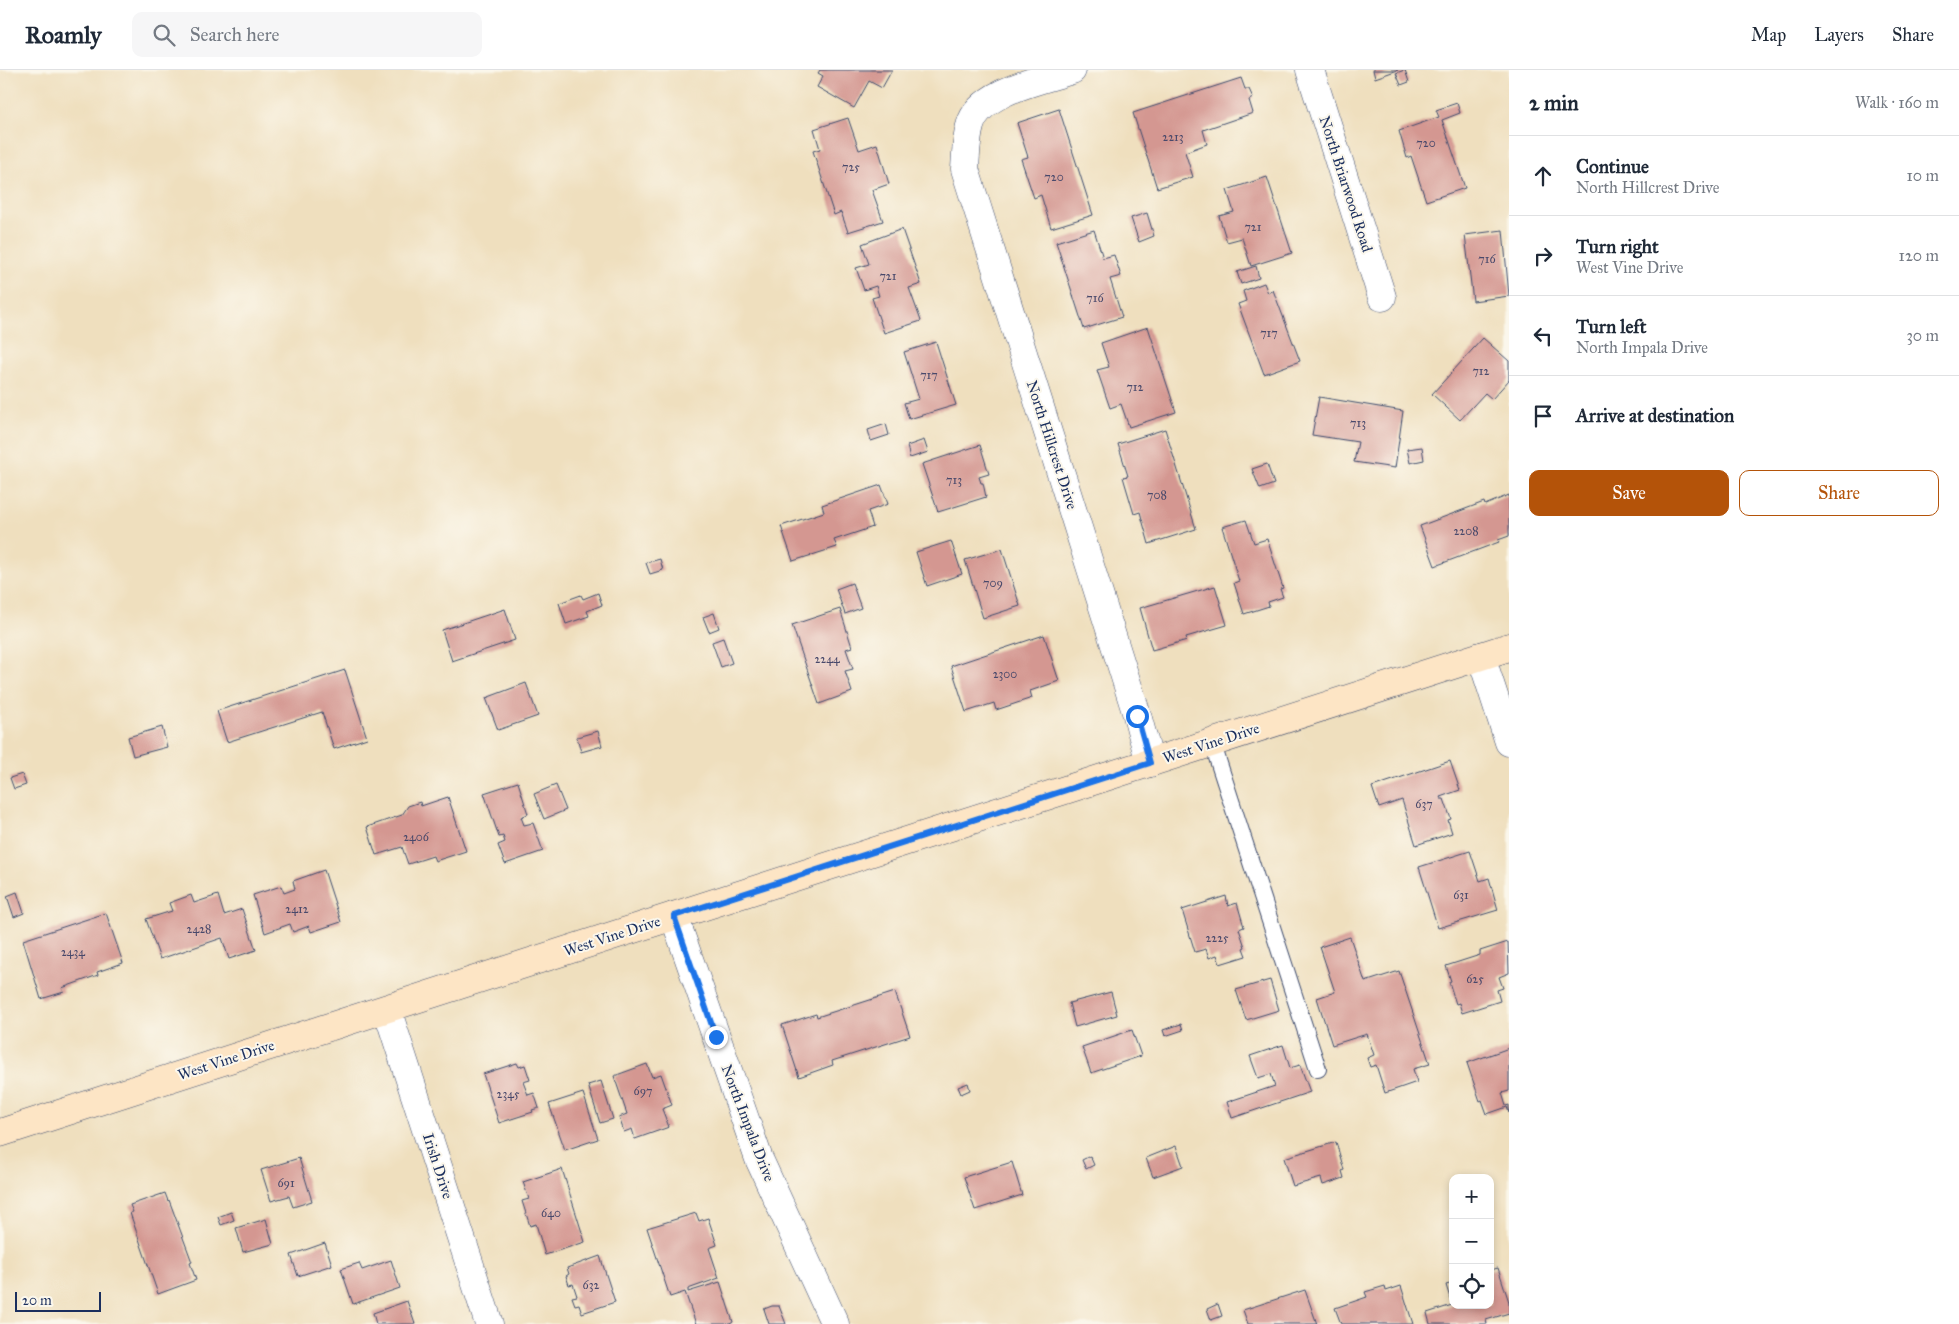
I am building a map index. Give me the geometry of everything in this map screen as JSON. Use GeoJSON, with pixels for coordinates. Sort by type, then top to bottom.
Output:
{"type":"FeatureCollection","features":[{"type":"Feature","properties":{"kind":"street","name":"North Hillcrest Drive"},"geometry":{"type":"LineString","coordinates":[[1072,70],[1003,92],[992,98],[981,108],[970,126],[965,169],[1137,716],[1150,763]]}},
{"type":"Feature","properties":{"kind":"street","name":"North Briarwood Road"},"geometry":{"type":"LineString","coordinates":[[1310,70],[1382,297]]}},
{"type":"Feature","properties":{"kind":"street","name":"West Vine Drive"},"geometry":{"type":"LineString","coordinates":[[0,1133],[1509,646]]}},
{"type":"Feature","properties":{"kind":"street"},"geometry":{"type":"LineString","coordinates":[[1481,656],[1509,742]]}},
{"type":"Feature","properties":{"kind":"street","name":"North Impala Drive"},"geometry":{"type":"LineString","coordinates":[[674,916],[759,1159],[835,1324]]}},
{"type":"Feature","properties":{"kind":"street","name":"Irish Drive"},"geometry":{"type":"LineString","coordinates":[[387,1009],[489,1324]]}},
{"type":"Feature","properties":{"kind":"lane"},"geometry":{"type":"LineString","coordinates":[[1212,742],[1318,1069]]}},
{"type":"Feature","properties":{"kind":"building"},"geometry":{"type":"Polygon","coordinates":[[[820,70],[892,70],[882,88],[869,81],[854,108],[817,87],[823,76],[818,73],[820,70]]]}},
{"type":"Feature","properties":{"kind":"building"},"geometry":{"type":"Polygon","coordinates":[[[1373,70],[1398,70],[1375,78],[1373,70]]]}},
{"type":"Feature","properties":{"kind":"building"},"geometry":{"type":"Polygon","coordinates":[[[1405,70],[1409,82],[1401,85],[1396,73],[1405,70]]]}},
{"type":"Feature","properties":{"kind":"building"},"geometry":{"type":"Polygon","coordinates":[[[1241,78],[1245,89],[1249,89],[1253,98],[1249,100],[1253,113],[1203,130],[1207,144],[1185,152],[1193,177],[1157,188],[1133,113],[1241,78]]]}},
{"type":"Feature","properties":{"kind":"building"},"geometry":{"type":"Polygon","coordinates":[[[1457,103],[1460,113],[1442,120],[1465,188],[1426,201],[1411,156],[1407,158],[1399,131],[1439,117],[1436,110],[1457,103]]]}},
{"type":"Feature","properties":{"kind":"building"},"geometry":{"type":"Polygon","coordinates":[[[1059,109],[1093,215],[1051,228],[1041,195],[1034,198],[1021,159],[1028,157],[1017,123],[1059,109]]]}},
{"type":"Feature","properties":{"kind":"building"},"geometry":{"type":"Polygon","coordinates":[[[848,118],[859,150],[877,144],[889,184],[872,190],[883,221],[848,232],[841,212],[834,215],[813,151],[820,149],[814,129],[848,118]]]}},
{"type":"Feature","properties":{"kind":"building"},"geometry":{"type":"Polygon","coordinates":[[[1267,177],[1292,253],[1251,266],[1242,238],[1227,242],[1219,216],[1234,212],[1227,190],[1267,177]]]}},
{"type":"Feature","properties":{"kind":"building"},"geometry":{"type":"Polygon","coordinates":[[[1147,213],[1154,236],[1139,242],[1131,218],[1147,213]]]}},
{"type":"Feature","properties":{"kind":"building"},"geometry":{"type":"Polygon","coordinates":[[[902,229],[921,284],[909,288],[921,321],[884,333],[872,298],[879,296],[876,286],[864,290],[856,268],[869,264],[862,244],[902,229]]]}},
{"type":"Feature","properties":{"kind":"building"},"geometry":{"type":"Polygon","coordinates":[[[1094,230],[1103,258],[1114,255],[1121,276],[1110,279],[1122,317],[1084,329],[1056,242],[1094,230]]]}},
{"type":"Feature","properties":{"kind":"building"},"geometry":{"type":"Polygon","coordinates":[[[1503,230],[1509,296],[1473,301],[1465,235],[1503,230]]]}},
{"type":"Feature","properties":{"kind":"building"},"geometry":{"type":"Polygon","coordinates":[[[1256,266],[1259,278],[1241,284],[1237,272],[1256,266]]]}},
{"type":"Feature","properties":{"kind":"building"},"geometry":{"type":"Polygon","coordinates":[[[1264,283],[1268,293],[1273,290],[1300,361],[1264,374],[1238,304],[1246,301],[1243,291],[1264,283]]]}},
{"type":"Feature","properties":{"kind":"building"},"geometry":{"type":"Polygon","coordinates":[[[1148,327],[1176,412],[1129,427],[1121,404],[1110,408],[1097,370],[1109,367],[1101,343],[1148,327]]]}},
{"type":"Feature","properties":{"kind":"building"},"geometry":{"type":"Polygon","coordinates":[[[1483,338],[1509,361],[1509,380],[1492,399],[1485,393],[1460,420],[1432,394],[1483,338]]]}},
{"type":"Feature","properties":{"kind":"building"},"geometry":{"type":"Polygon","coordinates":[[[936,342],[956,405],[909,419],[904,403],[919,399],[904,352],[936,342]]]}},
{"type":"Feature","properties":{"kind":"building"},"geometry":{"type":"Polygon","coordinates":[[[1319,397],[1403,411],[1395,468],[1354,462],[1358,442],[1312,435],[1319,397]]]}},
{"type":"Feature","properties":{"kind":"building"},"geometry":{"type":"Polygon","coordinates":[[[886,424],[889,435],[871,441],[868,430],[886,424]]]}},
{"type":"Feature","properties":{"kind":"building"},"geometry":{"type":"Polygon","coordinates":[[[1165,429],[1196,529],[1149,544],[1140,512],[1134,514],[1123,477],[1128,476],[1118,444],[1165,429]]]}},
{"type":"Feature","properties":{"kind":"building"},"geometry":{"type":"Polygon","coordinates":[[[924,440],[928,452],[910,458],[907,446],[924,440]]]}},
{"type":"Feature","properties":{"kind":"building"},"geometry":{"type":"Polygon","coordinates":[[[980,445],[989,474],[979,477],[981,483],[983,483],[986,497],[938,512],[922,464],[980,445]]]}},
{"type":"Feature","properties":{"kind":"building"},"geometry":{"type":"Polygon","coordinates":[[[1422,447],[1424,460],[1410,463],[1407,449],[1422,447]]]}},
{"type":"Feature","properties":{"kind":"building"},"geometry":{"type":"Polygon","coordinates":[[[1267,464],[1274,484],[1260,489],[1252,469],[1267,464]]]}},
{"type":"Feature","properties":{"kind":"building"},"geometry":{"type":"Polygon","coordinates":[[[881,485],[888,504],[868,511],[873,527],[834,540],[837,547],[793,561],[781,526],[824,512],[822,505],[881,485]]]}},
{"type":"Feature","properties":{"kind":"building"},"geometry":{"type":"Polygon","coordinates":[[[1509,495],[1509,536],[1498,540],[1499,542],[1435,566],[1420,526],[1484,502],[1485,505],[1509,495]]]}},
{"type":"Feature","properties":{"kind":"building"},"geometry":{"type":"Polygon","coordinates":[[[1246,520],[1254,543],[1267,539],[1283,588],[1280,589],[1283,597],[1268,602],[1269,606],[1244,614],[1234,583],[1239,581],[1222,527],[1246,520]]]}},
{"type":"Feature","properties":{"kind":"building"},"geometry":{"type":"Polygon","coordinates":[[[951,541],[962,574],[927,586],[916,552],[951,541]]]}},
{"type":"Feature","properties":{"kind":"building"},"geometry":{"type":"Polygon","coordinates":[[[1002,549],[1020,606],[983,618],[965,560],[1002,549]]]}},
{"type":"Feature","properties":{"kind":"building"},"geometry":{"type":"Polygon","coordinates":[[[660,559],[663,570],[650,574],[646,563],[660,559]]]}},
{"type":"Feature","properties":{"kind":"building"},"geometry":{"type":"Polygon","coordinates":[[[852,583],[861,608],[845,614],[836,589],[852,583]]]}},
{"type":"Feature","properties":{"kind":"building"},"geometry":{"type":"Polygon","coordinates":[[[1215,586],[1227,625],[1186,637],[1187,640],[1152,650],[1140,608],[1215,586]]]}},
{"type":"Feature","properties":{"kind":"building"},"geometry":{"type":"Polygon","coordinates":[[[598,593],[602,605],[587,611],[589,616],[566,624],[559,603],[581,595],[583,599],[598,593]]]}},
{"type":"Feature","properties":{"kind":"building"},"geometry":{"type":"Polygon","coordinates":[[[505,609],[515,640],[452,661],[442,630],[505,609]]]}},
{"type":"Feature","properties":{"kind":"building"},"geometry":{"type":"Polygon","coordinates":[[[840,609],[852,647],[846,649],[853,669],[845,671],[852,692],[819,704],[792,625],[840,609]]]}},
{"type":"Feature","properties":{"kind":"building"},"geometry":{"type":"Polygon","coordinates":[[[714,613],[719,628],[709,632],[703,617],[714,613]]]}},
{"type":"Feature","properties":{"kind":"building"},"geometry":{"type":"Polygon","coordinates":[[[1044,635],[1059,681],[1030,691],[1032,698],[996,710],[994,703],[966,712],[951,666],[1044,635]]]}},
{"type":"Feature","properties":{"kind":"building"},"geometry":{"type":"Polygon","coordinates":[[[723,638],[732,663],[721,667],[712,642],[723,638]]]}},
{"type":"Feature","properties":{"kind":"building"},"geometry":{"type":"Polygon","coordinates":[[[345,670],[367,738],[334,749],[322,712],[227,742],[217,711],[345,670]]]}},
{"type":"Feature","properties":{"kind":"building"},"geometry":{"type":"Polygon","coordinates":[[[526,683],[538,716],[498,730],[486,698],[526,683]]]}},
{"type":"Feature","properties":{"kind":"building"},"geometry":{"type":"Polygon","coordinates":[[[162,727],[167,747],[133,756],[128,737],[162,727]]]}},
{"type":"Feature","properties":{"kind":"building"},"geometry":{"type":"Polygon","coordinates":[[[598,731],[602,746],[581,752],[577,737],[598,731]]]}},
{"type":"Feature","properties":{"kind":"building"},"geometry":{"type":"Polygon","coordinates":[[[1450,761],[1460,790],[1440,797],[1444,799],[1451,819],[1448,820],[1452,833],[1416,845],[1402,800],[1379,808],[1372,787],[1450,761]]]}},
{"type":"Feature","properties":{"kind":"building"},"geometry":{"type":"Polygon","coordinates":[[[22,774],[26,785],[14,789],[10,778],[22,774]]]}},
{"type":"Feature","properties":{"kind":"building"},"geometry":{"type":"Polygon","coordinates":[[[518,782],[528,814],[521,817],[524,825],[533,823],[543,851],[505,864],[498,845],[505,842],[503,836],[499,837],[484,793],[518,782]]]}},
{"type":"Feature","properties":{"kind":"building"},"geometry":{"type":"Polygon","coordinates":[[[556,785],[566,810],[544,819],[534,794],[556,785]]]}},
{"type":"Feature","properties":{"kind":"building"},"geometry":{"type":"Polygon","coordinates":[[[448,797],[466,851],[435,861],[433,856],[408,864],[402,847],[376,855],[367,827],[402,815],[408,806],[420,802],[421,806],[448,797]]]}},
{"type":"Feature","properties":{"kind":"building"},"geometry":{"type":"Polygon","coordinates":[[[1470,851],[1480,881],[1489,878],[1498,910],[1438,928],[1419,867],[1470,851]]]}},
{"type":"Feature","properties":{"kind":"building"},"geometry":{"type":"Polygon","coordinates":[[[324,870],[341,922],[311,932],[309,926],[293,932],[290,924],[265,933],[253,895],[281,886],[284,893],[295,889],[293,881],[324,870]]]}},
{"type":"Feature","properties":{"kind":"building"},"geometry":{"type":"Polygon","coordinates":[[[17,892],[24,913],[14,917],[7,896],[17,892]]]}},
{"type":"Feature","properties":{"kind":"building"},"geometry":{"type":"Polygon","coordinates":[[[191,895],[194,903],[218,895],[224,915],[242,909],[256,950],[229,959],[222,938],[160,959],[146,919],[172,911],[169,903],[191,895]]]}},
{"type":"Feature","properties":{"kind":"building"},"geometry":{"type":"Polygon","coordinates":[[[1226,896],[1228,906],[1237,903],[1244,927],[1239,929],[1246,956],[1220,964],[1217,955],[1209,958],[1206,949],[1195,952],[1182,910],[1226,896]]]}},
{"type":"Feature","properties":{"kind":"building"},"geometry":{"type":"Polygon","coordinates":[[[106,913],[123,963],[97,972],[98,975],[62,988],[64,992],[41,999],[23,940],[106,913]]]}},
{"type":"Feature","properties":{"kind":"building"},"geometry":{"type":"Polygon","coordinates":[[[1350,937],[1365,982],[1399,971],[1430,1064],[1413,1069],[1417,1082],[1385,1093],[1376,1065],[1370,1067],[1367,1058],[1374,1055],[1367,1034],[1332,1045],[1317,998],[1335,992],[1320,947],[1350,937]]]}},
{"type":"Feature","properties":{"kind":"building"},"geometry":{"type":"Polygon","coordinates":[[[1508,942],[1509,973],[1499,977],[1503,988],[1497,990],[1500,1001],[1462,1013],[1459,1003],[1456,1004],[1446,966],[1480,955],[1480,951],[1508,942]]]}},
{"type":"Feature","properties":{"kind":"building"},"geometry":{"type":"Polygon","coordinates":[[[1270,980],[1279,1010],[1246,1020],[1236,990],[1270,980]]]}},
{"type":"Feature","properties":{"kind":"building"},"geometry":{"type":"Polygon","coordinates":[[[895,992],[910,1036],[832,1061],[833,1065],[799,1077],[782,1025],[816,1014],[817,1017],[895,992]]]}},
{"type":"Feature","properties":{"kind":"building"},"geometry":{"type":"Polygon","coordinates":[[[1111,992],[1117,1015],[1075,1027],[1069,1003],[1111,992]]]}},
{"type":"Feature","properties":{"kind":"building"},"geometry":{"type":"Polygon","coordinates":[[[1181,1024],[1183,1030],[1165,1036],[1163,1030],[1181,1024]]]}},
{"type":"Feature","properties":{"kind":"building"},"geometry":{"type":"Polygon","coordinates":[[[1132,1030],[1141,1056],[1091,1073],[1082,1047],[1132,1030]]]}},
{"type":"Feature","properties":{"kind":"building"},"geometry":{"type":"Polygon","coordinates":[[[1283,1045],[1290,1068],[1300,1065],[1310,1092],[1232,1118],[1227,1102],[1275,1086],[1271,1074],[1258,1078],[1250,1056],[1283,1045]]]}},
{"type":"Feature","properties":{"kind":"building"},"geometry":{"type":"Polygon","coordinates":[[[1509,1048],[1509,1091],[1502,1093],[1506,1106],[1509,1105],[1509,1113],[1507,1107],[1487,1114],[1482,1100],[1480,1101],[1467,1063],[1509,1048]]]}},
{"type":"Feature","properties":{"kind":"building"},"geometry":{"type":"Polygon","coordinates":[[[517,1063],[519,1067],[525,1065],[530,1080],[523,1082],[528,1095],[534,1093],[539,1108],[532,1110],[533,1112],[499,1123],[483,1074],[517,1063]]]}},
{"type":"Feature","properties":{"kind":"building"},"geometry":{"type":"Polygon","coordinates":[[[647,1064],[652,1077],[661,1074],[672,1105],[662,1109],[669,1127],[635,1139],[632,1129],[624,1132],[619,1117],[627,1114],[614,1076],[647,1064]]]}},
{"type":"Feature","properties":{"kind":"building"},"geometry":{"type":"Polygon","coordinates":[[[601,1081],[613,1119],[600,1123],[588,1085],[601,1081]]]}},
{"type":"Feature","properties":{"kind":"building"},"geometry":{"type":"Polygon","coordinates":[[[968,1083],[970,1090],[961,1094],[958,1087],[968,1083]]]}},
{"type":"Feature","properties":{"kind":"building"},"geometry":{"type":"Polygon","coordinates":[[[583,1093],[598,1139],[565,1150],[549,1104],[583,1093]]]}},
{"type":"Feature","properties":{"kind":"building"},"geometry":{"type":"Polygon","coordinates":[[[1336,1142],[1344,1170],[1342,1171],[1344,1178],[1323,1185],[1321,1178],[1293,1186],[1284,1158],[1336,1142]]]}},
{"type":"Feature","properties":{"kind":"building"},"geometry":{"type":"Polygon","coordinates":[[[1176,1146],[1183,1166],[1153,1177],[1146,1158],[1176,1146]]]}},
{"type":"Feature","properties":{"kind":"building"},"geometry":{"type":"Polygon","coordinates":[[[1090,1156],[1094,1165],[1086,1169],[1082,1160],[1090,1156]]]}},
{"type":"Feature","properties":{"kind":"building"},"geometry":{"type":"Polygon","coordinates":[[[299,1158],[312,1201],[293,1207],[289,1196],[271,1201],[261,1170],[299,1158]]]}},
{"type":"Feature","properties":{"kind":"building"},"geometry":{"type":"Polygon","coordinates":[[[1012,1162],[1022,1195],[975,1210],[964,1177],[1012,1162]]]}},
{"type":"Feature","properties":{"kind":"building"},"geometry":{"type":"Polygon","coordinates":[[[562,1169],[585,1242],[545,1255],[536,1224],[530,1226],[522,1201],[529,1199],[523,1182],[562,1169]]]}},
{"type":"Feature","properties":{"kind":"building"},"geometry":{"type":"Polygon","coordinates":[[[165,1193],[192,1262],[190,1263],[196,1280],[158,1294],[130,1213],[133,1212],[130,1205],[165,1193]]]}},
{"type":"Feature","properties":{"kind":"building"},"geometry":{"type":"Polygon","coordinates":[[[231,1212],[234,1220],[221,1225],[218,1217],[231,1212]]]}},
{"type":"Feature","properties":{"kind":"building"},"geometry":{"type":"Polygon","coordinates":[[[696,1213],[699,1221],[708,1218],[717,1245],[709,1248],[719,1278],[688,1289],[688,1292],[720,1282],[733,1322],[730,1324],[696,1324],[685,1292],[670,1297],[647,1228],[696,1213]]]}},
{"type":"Feature","properties":{"kind":"building"},"geometry":{"type":"Polygon","coordinates":[[[266,1219],[273,1244],[243,1252],[236,1228],[266,1219]]]}},
{"type":"Feature","properties":{"kind":"building"},"geometry":{"type":"Polygon","coordinates":[[[325,1243],[332,1265],[298,1276],[291,1255],[325,1243]]]}},
{"type":"Feature","properties":{"kind":"building"},"geometry":{"type":"Polygon","coordinates":[[[600,1256],[615,1302],[582,1313],[579,1304],[575,1305],[572,1297],[577,1296],[573,1284],[569,1285],[566,1276],[569,1274],[567,1268],[600,1256]]]}},
{"type":"Feature","properties":{"kind":"building"},"geometry":{"type":"Polygon","coordinates":[[[391,1260],[400,1288],[353,1304],[341,1269],[359,1263],[362,1270],[391,1260]]]}},
{"type":"Feature","properties":{"kind":"building"},"geometry":{"type":"Polygon","coordinates":[[[1498,1268],[1509,1302],[1509,1313],[1486,1320],[1487,1324],[1430,1324],[1427,1313],[1449,1306],[1449,1309],[1494,1309],[1494,1269],[1498,1268]]]}},
{"type":"Feature","properties":{"kind":"building"},"geometry":{"type":"Polygon","coordinates":[[[1449,1284],[1449,1295],[1446,1285],[1449,1284]]]}},
{"type":"Feature","properties":{"kind":"building"},"geometry":{"type":"Polygon","coordinates":[[[1385,1286],[1386,1291],[1401,1286],[1413,1324],[1341,1324],[1335,1308],[1367,1297],[1365,1292],[1385,1286]]]}},
{"type":"Feature","properties":{"kind":"building"},"geometry":{"type":"Polygon","coordinates":[[[1305,1290],[1317,1324],[1248,1324],[1243,1310],[1305,1290]]]}},
{"type":"Feature","properties":{"kind":"building"},"geometry":{"type":"Polygon","coordinates":[[[407,1301],[415,1324],[376,1324],[373,1313],[407,1301]]]}},
{"type":"Feature","properties":{"kind":"building"},"geometry":{"type":"Polygon","coordinates":[[[1218,1304],[1222,1316],[1211,1320],[1207,1309],[1218,1304]]]}},
{"type":"Feature","properties":{"kind":"building"},"geometry":{"type":"Polygon","coordinates":[[[779,1306],[786,1324],[769,1324],[764,1309],[779,1306]]]}},
{"type":"Feature","properties":{"kind":"route"},"geometry":{"type":"LineString","coordinates":[[716,1037],[674,916],[1150,763],[1137,716]]}}]}
